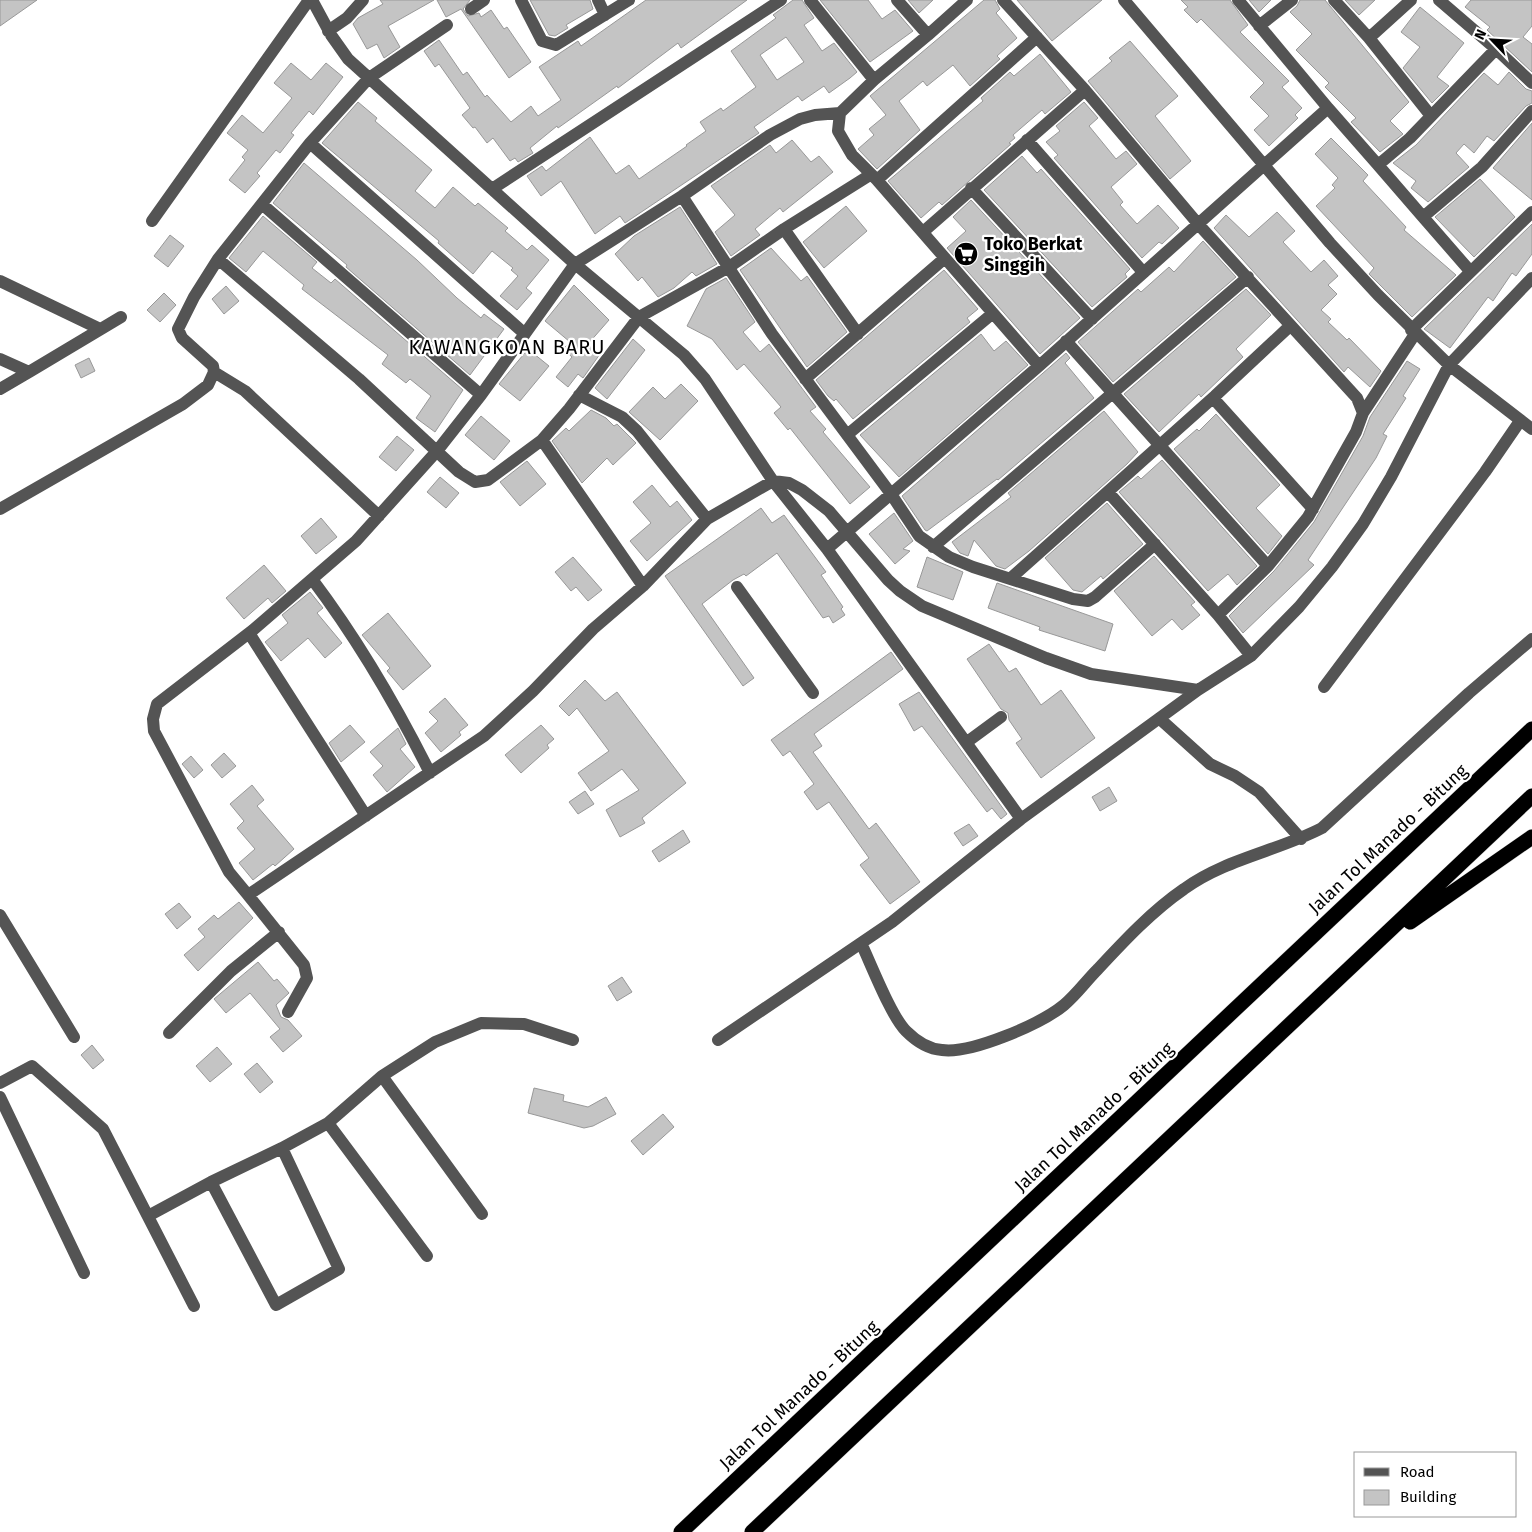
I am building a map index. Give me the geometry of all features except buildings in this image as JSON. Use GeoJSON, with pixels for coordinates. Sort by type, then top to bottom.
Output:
{"type":"FeatureCollection","features":[{"type":"Feature","properties":{"kind":"highway","name":"Jalan Tol Manado - Bitung"},"geometry":{"type":"LineString","coordinates":[[681,1532],[1532,729]]}},
{"type":"Feature","properties":{"kind":"highway"},"geometry":{"type":"LineString","coordinates":[[752,1532],[1532,796]]}},
{"type":"Feature","properties":{"kind":"highway"},"geometry":{"type":"LineString","coordinates":[[1369,950],[1532,837]]}},
{"type":"Feature","properties":{"kind":"street"},"geometry":{"type":"LineString","coordinates":[[152,221],[310,0],[328,31],[348,59],[368,78],[574,264],[684,354],[705,379],[773,481],[827,549],[1021,819]]}},
{"type":"Feature","properties":{"kind":"street"},"geometry":{"type":"LineString","coordinates":[[328,31],[347,18],[362,0]]}},
{"type":"Feature","properties":{"kind":"street"},"geometry":{"type":"LineString","coordinates":[[471,9],[484,0]]}},
{"type":"Feature","properties":{"kind":"street"},"geometry":{"type":"LineString","coordinates":[[521,0],[537,33],[547,43],[556,45],[629,0]]}},
{"type":"Feature","properties":{"kind":"street"},"geometry":{"type":"LineString","coordinates":[[598,0],[605,15]]}},
{"type":"Feature","properties":{"kind":"street"},"geometry":{"type":"LineString","coordinates":[[492,189],[781,0]]}},
{"type":"Feature","properties":{"kind":"street"},"geometry":{"type":"LineString","coordinates":[[810,0],[874,80]]}},
{"type":"Feature","properties":{"kind":"street"},"geometry":{"type":"LineString","coordinates":[[897,0],[928,36]]}},
{"type":"Feature","properties":{"kind":"street"},"geometry":{"type":"LineString","coordinates":[[288,1012],[307,978],[304,965],[229,872],[154,731],[153,719],[157,704],[249,633],[356,541],[436,451],[481,395],[574,264],[682,196],[770,135],[800,119],[840,113],[874,80],[928,36],[967,0]]}},
{"type":"Feature","properties":{"kind":"street"},"geometry":{"type":"LineString","coordinates":[[1003,0],[1085,90],[1198,225],[1248,277],[1290,326],[1357,398],[1363,413]]}},
{"type":"Feature","properties":{"kind":"street"},"geometry":{"type":"LineString","coordinates":[[1124,0],[1330,243],[1413,332],[1449,365],[1532,429]]}},
{"type":"Feature","properties":{"kind":"street"},"geometry":{"type":"LineString","coordinates":[[1238,0],[1328,108],[1470,271]]}},
{"type":"Feature","properties":{"kind":"street"},"geometry":{"type":"LineString","coordinates":[[1259,26],[1292,0]]}},
{"type":"Feature","properties":{"kind":"street"},"geometry":{"type":"LineString","coordinates":[[1334,0],[1369,38],[1431,116]]}},
{"type":"Feature","properties":{"kind":"street"},"geometry":{"type":"LineString","coordinates":[[1369,38],[1411,0]]}},
{"type":"Feature","properties":{"kind":"street"},"geometry":{"type":"LineString","coordinates":[[1439,0],[1532,83]]}},
{"type":"Feature","properties":{"kind":"street"},"geometry":{"type":"LineString","coordinates":[[0,509],[183,404],[208,385],[214,372],[213,366],[182,338],[178,329],[194,296],[218,259],[263,205],[310,143],[368,78],[447,25]]}},
{"type":"Feature","properties":{"kind":"street"},"geometry":{"type":"LineString","coordinates":[[218,259],[359,379],[436,451],[475,482],[488,480],[542,440],[580,395],[639,317],[728,267],[784,229],[873,177],[1037,37]]}},
{"type":"Feature","properties":{"kind":"street"},"geometry":{"type":"LineString","coordinates":[[1378,165],[1431,116],[1496,49]]}},
{"type":"Feature","properties":{"kind":"street"},"geometry":{"type":"LineString","coordinates":[[922,232],[1085,90]]}},
{"type":"Feature","properties":{"kind":"street"},"geometry":{"type":"LineString","coordinates":[[827,549],[1092,319],[1328,108]]}},
{"type":"Feature","properties":{"kind":"street"},"geometry":{"type":"LineString","coordinates":[[1423,217],[1482,167],[1532,111]]}},
{"type":"Feature","properties":{"kind":"street"},"geometry":{"type":"LineString","coordinates":[[840,113],[838,131],[842,141],[1038,366]]}},
{"type":"Feature","properties":{"kind":"street"},"geometry":{"type":"LineString","coordinates":[[1027,140],[1143,272]]}},
{"type":"Feature","properties":{"kind":"street"},"geometry":{"type":"LineString","coordinates":[[310,143],[525,334]]}},
{"type":"Feature","properties":{"kind":"street"},"geometry":{"type":"LineString","coordinates":[[971,188],[1092,319]]}},
{"type":"Feature","properties":{"kind":"street"},"geometry":{"type":"LineString","coordinates":[[682,196],[772,334],[804,379],[891,494],[919,536],[933,547],[973,567],[1073,599],[1088,601],[1155,544]]}},
{"type":"Feature","properties":{"kind":"street"},"geometry":{"type":"LineString","coordinates":[[263,205],[481,395]]}},
{"type":"Feature","properties":{"kind":"street"},"geometry":{"type":"LineString","coordinates":[[1218,615],[1268,566],[1313,509],[1356,432],[1363,413],[1413,332],[1470,271],[1532,212]]}},
{"type":"Feature","properties":{"kind":"street"},"geometry":{"type":"LineString","coordinates":[[784,229],[858,334]]}},
{"type":"Feature","properties":{"kind":"street"},"geometry":{"type":"LineString","coordinates":[[804,379],[945,258]]}},
{"type":"Feature","properties":{"kind":"street"},"geometry":{"type":"LineString","coordinates":[[933,547],[1248,277]]}},
{"type":"Feature","properties":{"kind":"street"},"geometry":{"type":"LineString","coordinates":[[718,1040],[892,922],[1021,819],[1198,690],[1251,656],[1299,607],[1332,567],[1362,524],[1392,477],[1449,365],[1532,278]]}},
{"type":"Feature","properties":{"kind":"street"},"geometry":{"type":"LineString","coordinates":[[0,281],[100,329]]}},
{"type":"Feature","properties":{"kind":"street"},"geometry":{"type":"LineString","coordinates":[[847,436],[992,314]]}},
{"type":"Feature","properties":{"kind":"street"},"geometry":{"type":"LineString","coordinates":[[0,389],[121,317]]}},
{"type":"Feature","properties":{"kind":"street"},"geometry":{"type":"LineString","coordinates":[[1011,578],[1160,446],[1290,326]]}},
{"type":"Feature","properties":{"kind":"street"},"geometry":{"type":"LineString","coordinates":[[1066,341],[1268,566]]}},
{"type":"Feature","properties":{"kind":"street"},"geometry":{"type":"LineString","coordinates":[[0,358],[29,372]]}},
{"type":"Feature","properties":{"kind":"street"},"geometry":{"type":"LineString","coordinates":[[214,372],[246,391],[379,516]]}},
{"type":"Feature","properties":{"kind":"street"},"geometry":{"type":"LineString","coordinates":[[580,395],[622,417],[638,431],[707,519]]}},
{"type":"Feature","properties":{"kind":"street"},"geometry":{"type":"LineString","coordinates":[[1213,398],[1313,509]]}},
{"type":"Feature","properties":{"kind":"street"},"geometry":{"type":"LineString","coordinates":[[1324,687],[1485,472],[1520,421]]}},
{"type":"Feature","properties":{"kind":"street"},"geometry":{"type":"LineString","coordinates":[[542,440],[643,586]]}},
{"type":"Feature","properties":{"kind":"street"},"geometry":{"type":"LineString","coordinates":[[248,895],[484,736],[533,691],[593,629],[643,586],[707,519],[773,481],[789,483],[802,490],[829,511],[888,580],[922,606],[1037,654],[1091,674],[1198,690]]}},
{"type":"Feature","properties":{"kind":"street"},"geometry":{"type":"LineString","coordinates":[[1108,492],[1218,615],[1251,656]]}},
{"type":"Feature","properties":{"kind":"street"},"geometry":{"type":"LineString","coordinates":[[312,579],[346,624],[375,672],[430,773]]}},
{"type":"Feature","properties":{"kind":"street"},"geometry":{"type":"LineString","coordinates":[[737,587],[813,693]]}},
{"type":"Feature","properties":{"kind":"street"},"geometry":{"type":"LineString","coordinates":[[249,633],[366,816]]}},
{"type":"Feature","properties":{"kind":"street"},"geometry":{"type":"LineString","coordinates":[[861,943],[904,1029],[922,1044],[942,1050],[982,1045],[1018,1030],[1063,1006],[1129,937],[1183,889],[1212,872],[1301,839],[1322,828],[1468,693],[1532,639]]}},
{"type":"Feature","properties":{"kind":"street"},"geometry":{"type":"LineString","coordinates":[[967,742],[1001,717]]}},
{"type":"Feature","properties":{"kind":"street"},"geometry":{"type":"LineString","coordinates":[[1160,719],[1210,764],[1235,776],[1259,792],[1301,839]]}},
{"type":"Feature","properties":{"kind":"street"},"geometry":{"type":"LineString","coordinates":[[0,915],[74,1037]]}},
{"type":"Feature","properties":{"kind":"street"},"geometry":{"type":"LineString","coordinates":[[169,1033],[231,971],[279,932]]}},
{"type":"Feature","properties":{"kind":"street"},"geometry":{"type":"LineString","coordinates":[[148,1216],[328,1123],[382,1076],[435,1042],[481,1023],[524,1024],[572,1040]]}},
{"type":"Feature","properties":{"kind":"street"},"geometry":{"type":"LineString","coordinates":[[0,1083],[32,1066],[102,1129],[194,1306]]}},
{"type":"Feature","properties":{"kind":"street"},"geometry":{"type":"LineString","coordinates":[[382,1076],[482,1214]]}},
{"type":"Feature","properties":{"kind":"street"},"geometry":{"type":"LineString","coordinates":[[0,1097],[84,1273]]}},
{"type":"Feature","properties":{"kind":"street"},"geometry":{"type":"LineString","coordinates":[[328,1123],[427,1256]]}},
{"type":"Feature","properties":{"kind":"street"},"geometry":{"type":"LineString","coordinates":[[211,1182],[276,1305],[339,1269],[282,1148]]}},
{"type":"Feature","properties":{"kind":"place","name":"Toko Berkat Singgih"},"geometry":{"type":"Point","coordinates":[966,254]}},
{"type":"Feature","properties":{"kind":"district","name":"KAWANGKOAN BARU"},"geometry":{"type":"Point","coordinates":[507,347]}}]}
